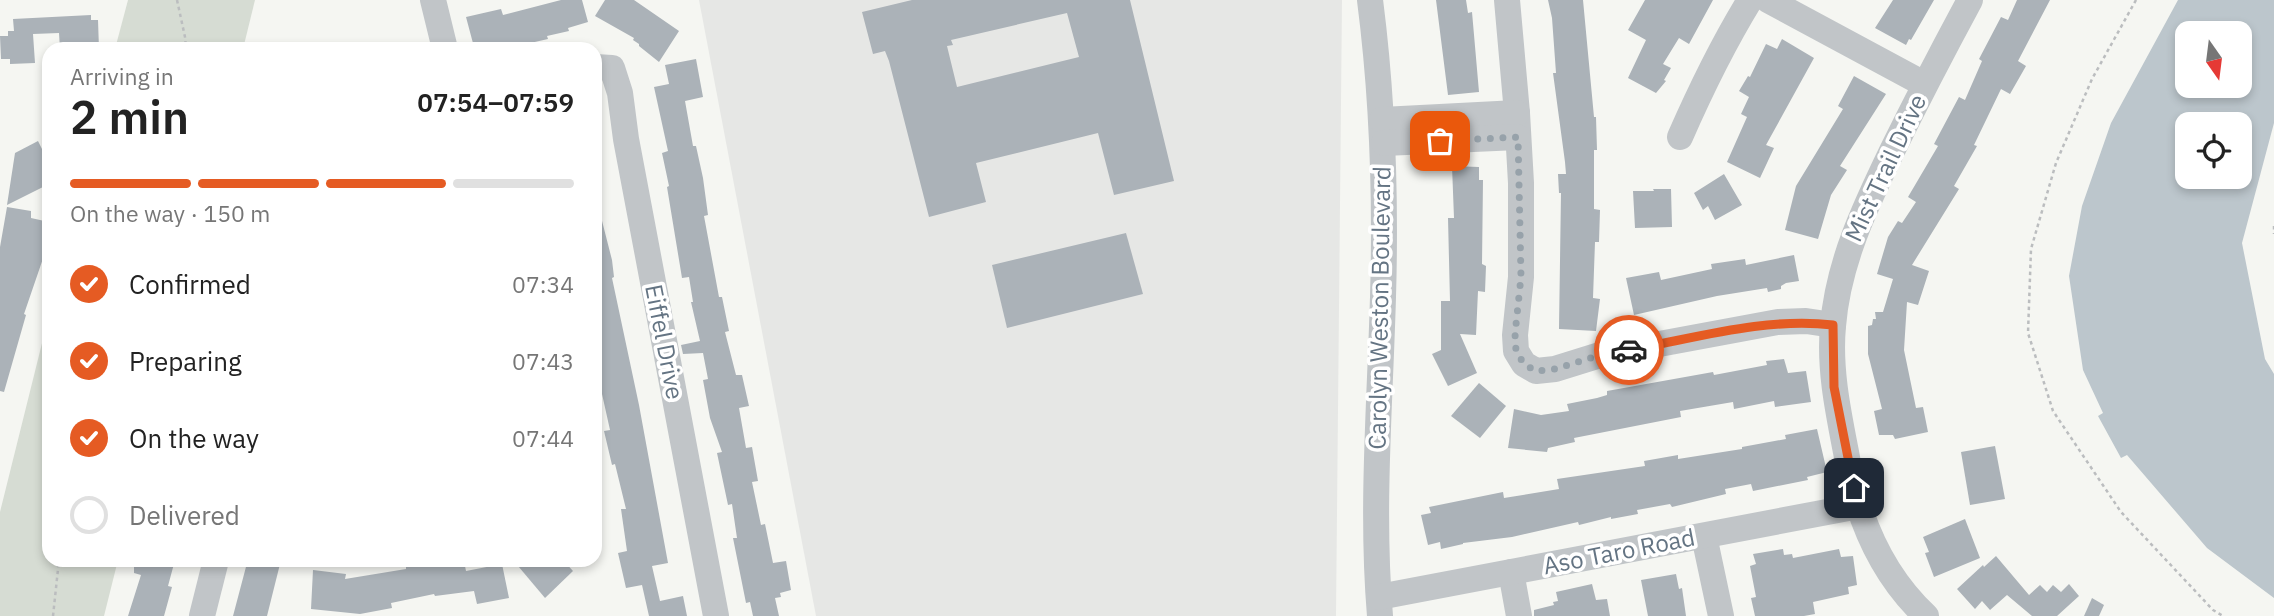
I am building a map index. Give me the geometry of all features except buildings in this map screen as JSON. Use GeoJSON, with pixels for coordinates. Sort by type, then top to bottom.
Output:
{"type":"FeatureCollection","features":[{"type":"Feature","properties":{"kind":"street"},"geometry":{"type":"LineString","coordinates":[[433,0],[443,42]]}},
{"type":"Feature","properties":{"kind":"street","name":"Carolyn Weston Boulevard"},"geometry":{"type":"LineString","coordinates":[[1370,0],[1379,68],[1383,132],[1383,281],[1375,518],[1379,607]]}},
{"type":"Feature","properties":{"kind":"street"},"geometry":{"type":"LineString","coordinates":[[1507,0],[1518,125],[1521,277],[1515,334],[1516,351],[1524,364],[1536,371],[1555,369],[1600,355],[1778,322],[1806,321],[1833,325]]}},
{"type":"Feature","properties":{"kind":"street"},"geometry":{"type":"LineString","coordinates":[[1680,137],[1708,74],[1750,0]]}},
{"type":"Feature","properties":{"kind":"street"},"geometry":{"type":"LineString","coordinates":[[1768,0],[1924,84]]}},
{"type":"Feature","properties":{"kind":"street","name":"Mist Trail Drive"},"geometry":{"type":"LineString","coordinates":[[1926,616],[1893,580],[1878,553],[1859,506],[1849,471],[1834,387],[1833,325],[1848,250],[1860,218],[1924,84],[1970,0]]}},
{"type":"Feature","properties":{"kind":"street","name":"Eiffel Drive"},"geometry":{"type":"LineString","coordinates":[[604,67],[621,93],[626,139],[716,616]]}},
{"type":"Feature","properties":{"kind":"street"},"geometry":{"type":"LineString","coordinates":[[1383,132],[1518,125]]}},
{"type":"Feature","properties":{"kind":"street","name":"Aso Taro Road"},"geometry":{"type":"LineString","coordinates":[[1379,607],[1511,572],[1859,506]]}},
{"type":"Feature","properties":{"kind":"street"},"geometry":{"type":"LineString","coordinates":[[1704,536],[1721,616]]}},
{"type":"Feature","properties":{"kind":"street"},"geometry":{"type":"LineString","coordinates":[[202,616],[214,567]]}},
{"type":"Feature","properties":{"kind":"street"},"geometry":{"type":"LineString","coordinates":[[1511,572],[1519,616]]}},
{"type":"Feature","properties":{"kind":"path"},"geometry":{"type":"LineString","coordinates":[[177,0],[185,42]]}},
{"type":"Feature","properties":{"kind":"path"},"geometry":{"type":"LineString","coordinates":[[2136,0],[2092,79],[2056,163],[2031,249],[2028,333],[2053,411],[2121,512],[2213,610],[2223,616]]}},
{"type":"Feature","properties":{"kind":"path"},"geometry":{"type":"LineString","coordinates":[[2274,226],[2274,234]]}},
{"type":"Feature","properties":{"kind":"path"},"geometry":{"type":"LineString","coordinates":[[53,616],[58,567]]}},
{"type":"Feature","properties":{"kind":"shaded area"},"geometry":{"type":"Polygon","coordinates":[[[128,0],[255,0],[245,42],[117,42],[128,0]]]}},
{"type":"Feature","properties":{"kind":"shaded area"},"geometry":{"type":"Polygon","coordinates":[[[699,0],[1342,0],[1336,616],[816,616],[699,0]]]}},
{"type":"Feature","properties":{"kind":"shaded area"},"geometry":{"type":"Polygon","coordinates":[[[2178,0],[2274,0],[2274,123],[2242,243],[2265,359],[2274,374],[2274,598],[2207,548],[2127,455],[2121,458],[2098,416],[2103,413],[2083,370],[2069,276],[2082,206],[2111,123],[2178,0]]]}},
{"type":"Feature","properties":{"kind":"shaded area"},"geometry":{"type":"Polygon","coordinates":[[[42,343],[42,567],[116,567],[104,616],[0,616],[0,512],[42,343]]]}},
{"type":"Feature","properties":{"kind":"way so far"},"geometry":{"type":"LineString","coordinates":[[1440,141],[1518,137],[1521,277],[1515,334],[1516,351],[1524,364],[1536,371],[1555,369],[1600,355],[1629,350]]}},
{"type":"Feature","properties":{"kind":"route"},"geometry":{"type":"LineString","coordinates":[[1629,350],[1778,322],[1806,321],[1833,325],[1834,387],[1854,488]]}}]}
